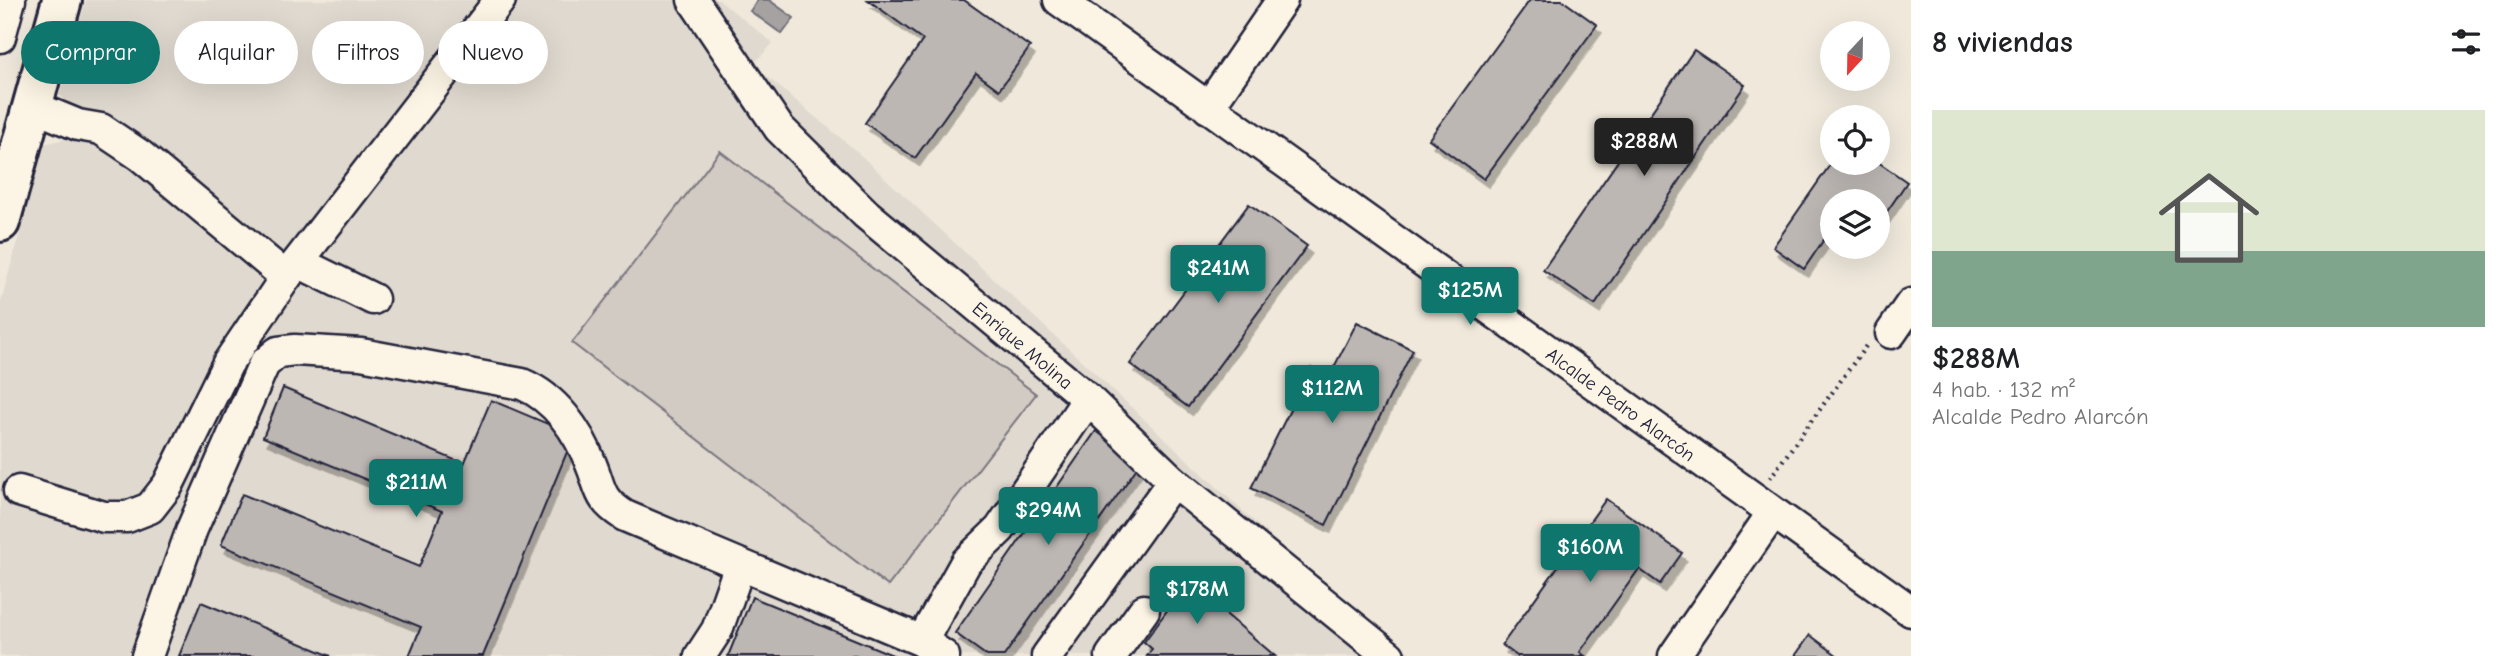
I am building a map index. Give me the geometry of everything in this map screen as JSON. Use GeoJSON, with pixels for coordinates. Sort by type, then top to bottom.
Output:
{"type":"FeatureCollection","features":[{"type":"Feature","properties":{"kind":"main road"},"geometry":{"type":"LineString","coordinates":[[0,222],[62,0]]}},
{"type":"Feature","properties":{"kind":"street"},"geometry":{"type":"LineString","coordinates":[[0,37],[10,0]]}},
{"type":"Feature","properties":{"kind":"street"},"geometry":{"type":"LineString","coordinates":[[19,491],[104,517],[127,517],[150,508],[169,485],[228,363],[251,329],[292,270],[499,0]]}},
{"type":"Feature","properties":{"kind":"street","name":"Enrique Molina"},"geometry":{"type":"LineString","coordinates":[[693,0],[779,128],[866,214],[1088,399],[1173,481],[1389,656]]}},
{"type":"Feature","properties":{"kind":"street","name":"Alcalde Pedro Alarcón"},"geometry":{"type":"LineString","coordinates":[[1059,0],[1763,506],[1908,602]]}},
{"type":"Feature","properties":{"kind":"street"},"geometry":{"type":"LineString","coordinates":[[1208,108],[1282,0]]}},
{"type":"Feature","properties":{"kind":"street"},"geometry":{"type":"LineString","coordinates":[[32,106],[78,125],[101,130],[141,156],[292,270],[373,299]]}},
{"type":"Feature","properties":{"kind":"street"},"geometry":{"type":"LineString","coordinates":[[1891,332],[1911,304]]}},
{"type":"Feature","properties":{"kind":"street"},"geometry":{"type":"LineString","coordinates":[[251,329],[278,352],[360,354],[522,384],[540,392],[556,405],[575,435],[591,463],[598,489],[607,505],[625,516],[933,649],[966,562],[1000,529],[1088,399]]}},
{"type":"Feature","properties":{"kind":"street"},"geometry":{"type":"LineString","coordinates":[[147,656],[192,529],[264,364],[278,352]]}},
{"type":"Feature","properties":{"kind":"street"},"geometry":{"type":"LineString","coordinates":[[1047,656],[1173,481]]}},
{"type":"Feature","properties":{"kind":"street"},"geometry":{"type":"LineString","coordinates":[[1674,656],[1763,506]]}},
{"type":"Feature","properties":{"kind":"street"},"geometry":{"type":"LineString","coordinates":[[700,656],[717,630],[740,565]]}},
{"type":"Feature","properties":{"kind":"street"},"geometry":{"type":"LineString","coordinates":[[1111,656],[1144,610]]}},
{"type":"Feature","properties":{"kind":"path"},"geometry":{"type":"LineString","coordinates":[[1763,506],[1867,345],[1891,332]]}},
{"type":"Feature","properties":{"kind":"shaded area"},"geometry":{"type":"Polygon","coordinates":[[[86,0],[719,0],[773,43],[753,65],[855,150],[1306,570],[1414,656],[0,656],[0,305],[44,144],[74,137],[81,115],[60,95],[63,84],[160,84],[160,21],[80,21],[86,0]]]}},
{"type":"Feature","properties":{"kind":"shaded area"},"geometry":{"type":"Polygon","coordinates":[[[758,0],[769,0],[794,18],[782,34],[750,11],[758,0]]]}},
{"type":"Feature","properties":{"kind":"shaded area"},"geometry":{"type":"Polygon","coordinates":[[[720,151],[1036,394],[888,586],[572,343],[720,151]]]}},
{"type":"Feature","properties":{"kind":"building"},"geometry":{"type":"Polygon","coordinates":[[[868,0],[964,0],[1030,47],[999,90],[976,73],[915,158],[865,123],[923,40],[868,0]]]}},
{"type":"Feature","properties":{"kind":"building"},"geometry":{"type":"Polygon","coordinates":[[[1530,0],[1562,0],[1597,25],[1484,179],[1429,139],[1530,0]]]}},
{"type":"Feature","properties":{"kind":"building"},"geometry":{"type":"Polygon","coordinates":[[[1694,50],[1745,85],[1595,305],[1543,270],[1694,50]]]}},
{"type":"Feature","properties":{"kind":"building"},"geometry":{"type":"Polygon","coordinates":[[[1890,170],[1907,182],[1890,207],[1890,189],[1820,189],[1820,245],[1804,269],[1773,247],[1823,175],[1890,175],[1890,170]]]}},
{"type":"Feature","properties":{"kind":"building"},"geometry":{"type":"Polygon","coordinates":[[[1249,204],[1307,246],[1188,407],[1130,364],[1249,204]]]}},
{"type":"Feature","properties":{"kind":"building"},"geometry":{"type":"Polygon","coordinates":[[[1357,322],[1413,350],[1326,525],[1251,488],[1311,368],[1329,377],[1357,322]]]}},
{"type":"Feature","properties":{"kind":"building"},"geometry":{"type":"Polygon","coordinates":[[[283,388],[464,464],[491,400],[574,435],[483,656],[409,656],[421,627],[221,545],[242,494],[419,567],[442,511],[263,437],[283,388]]]}},
{"type":"Feature","properties":{"kind":"building"},"geometry":{"type":"Polygon","coordinates":[[[1096,431],[1141,462],[1004,656],[987,656],[955,633],[1096,431]]]}},
{"type":"Feature","properties":{"kind":"building"},"geometry":{"type":"Polygon","coordinates":[[[1606,499],[1682,553],[1660,584],[1639,569],[1580,652],[1585,656],[1517,656],[1502,645],[1606,499]]]}},
{"type":"Feature","properties":{"kind":"building"},"geometry":{"type":"Polygon","coordinates":[[[1172,568],[1275,656],[1147,656],[1152,649],[1144,642],[1171,605],[1154,592],[1172,568]]]}},
{"type":"Feature","properties":{"kind":"building"},"geometry":{"type":"Polygon","coordinates":[[[752,597],[895,656],[728,656],[752,597]]]}},
{"type":"Feature","properties":{"kind":"building"},"geometry":{"type":"Polygon","coordinates":[[[201,602],[331,656],[179,656],[201,602]]]}},
{"type":"Feature","properties":{"kind":"building"},"geometry":{"type":"Polygon","coordinates":[[[1810,635],[1838,656],[1795,656],[1810,635]]]}}]}
